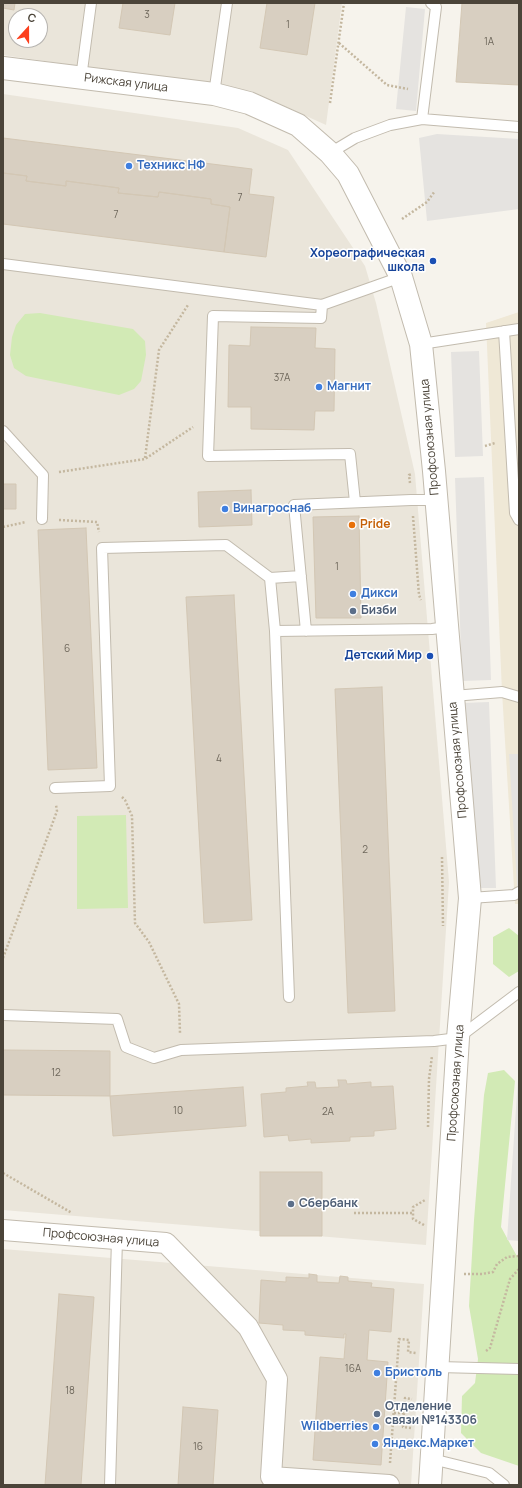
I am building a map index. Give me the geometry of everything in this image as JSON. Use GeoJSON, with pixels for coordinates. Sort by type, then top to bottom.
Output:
{"type":"FeatureCollection","features":[{"type":"Feature","properties":{"kind":"street","name":"Рижская улица"},"geometry":{"type":"LineString","coordinates":[[3,68],[214,94],[249,103]]}},
{"type":"Feature","properties":{"kind":"street","name":"Профсоюзная улица"},"geometry":{"type":"LineString","coordinates":[[249,103],[298,125],[330,153],[348,174],[401,277],[421,344],[436,500],[440,628],[453,696],[470,898],[458,1038],[430,1485]]}},
{"type":"Feature","properties":{"kind":"street","name":"Профсоюзная улица"},"geometry":{"type":"LineString","coordinates":[[3,1230],[166,1243],[248,1326],[277,1379],[271,1481],[389,1485]]}},
{"type":"Feature","properties":{"kind":"lane"},"geometry":{"type":"LineString","coordinates":[[81,78],[91,3]]}},
{"type":"Feature","properties":{"kind":"lane"},"geometry":{"type":"LineString","coordinates":[[214,94],[227,3]]}},
{"type":"Feature","properties":{"kind":"lane"},"geometry":{"type":"LineString","coordinates":[[422,119],[436,4]]}},
{"type":"Feature","properties":{"kind":"lane"},"geometry":{"type":"LineString","coordinates":[[330,153],[362,135],[390,125],[422,119],[519,127]]}},
{"type":"Feature","properties":{"kind":"lane"},"geometry":{"type":"LineString","coordinates":[[3,264],[322,305],[401,277]]}},
{"type":"Feature","properties":{"kind":"lane"},"geometry":{"type":"LineString","coordinates":[[322,305],[321,318],[213,316],[211,415],[208,456],[350,454],[355,502]]}},
{"type":"Feature","properties":{"kind":"lane"},"geometry":{"type":"LineString","coordinates":[[421,344],[519,329]]}},
{"type":"Feature","properties":{"kind":"lane"},"geometry":{"type":"LineString","coordinates":[[504,331],[515,514],[519,520]]}},
{"type":"Feature","properties":{"kind":"lane"},"geometry":{"type":"LineString","coordinates":[[3,431],[43,475],[42,519]]}},
{"type":"Feature","properties":{"kind":"lane"},"geometry":{"type":"LineString","coordinates":[[306,631],[294,505],[436,500]]}},
{"type":"Feature","properties":{"kind":"lane"},"geometry":{"type":"LineString","coordinates":[[55,788],[110,786],[102,548],[226,545],[270,578],[301,576]]}},
{"type":"Feature","properties":{"kind":"lane"},"geometry":{"type":"LineString","coordinates":[[270,578],[275,631],[288,997]]}},
{"type":"Feature","properties":{"kind":"lane"},"geometry":{"type":"LineString","coordinates":[[275,631],[440,628]]}},
{"type":"Feature","properties":{"kind":"lane"},"geometry":{"type":"LineString","coordinates":[[453,696],[502,692],[519,697]]}},
{"type":"Feature","properties":{"kind":"lane"},"geometry":{"type":"LineString","coordinates":[[470,898],[514,895],[519,892]]}},
{"type":"Feature","properties":{"kind":"lane"},"geometry":{"type":"LineString","coordinates":[[3,1015],[117,1019],[126,1047],[154,1058],[181,1050],[458,1038],[519,992]]}},
{"type":"Feature","properties":{"kind":"lane"},"geometry":{"type":"LineString","coordinates":[[110,1485],[117,1239]]}},
{"type":"Feature","properties":{"kind":"lane"},"geometry":{"type":"LineString","coordinates":[[438,1367],[519,1369]]}},
{"type":"Feature","properties":{"kind":"lane"},"geometry":{"type":"LineString","coordinates":[[432,1459],[489,1473],[504,1485]]}},
{"type":"Feature","properties":{"kind":"path"},"geometry":{"type":"LineString","coordinates":[[330,103],[344,3]]}},
{"type":"Feature","properties":{"kind":"path"},"geometry":{"type":"LineString","coordinates":[[338,43],[387,85],[408,88]]}},
{"type":"Feature","properties":{"kind":"path"},"geometry":{"type":"LineString","coordinates":[[402,219],[427,202],[435,191]]}},
{"type":"Feature","properties":{"kind":"path"},"geometry":{"type":"LineString","coordinates":[[145,459],[158,350],[198,289]]}},
{"type":"Feature","properties":{"kind":"path"},"geometry":{"type":"LineString","coordinates":[[43,475],[145,459],[211,415]]}},
{"type":"Feature","properties":{"kind":"path"},"geometry":{"type":"LineString","coordinates":[[434,471],[409,475],[419,595],[440,628]]}},
{"type":"Feature","properties":{"kind":"path"},"geometry":{"type":"LineString","coordinates":[[3,527],[42,519],[97,522],[102,548]]}},
{"type":"Feature","properties":{"kind":"path"},"geometry":{"type":"LineString","coordinates":[[110,786],[125,800],[132,816],[135,923],[149,942],[178,1004],[181,1050]]}},
{"type":"Feature","properties":{"kind":"path"},"geometry":{"type":"LineString","coordinates":[[3,958],[57,812],[55,788]]}},
{"type":"Feature","properties":{"kind":"path"},"geometry":{"type":"LineString","coordinates":[[442,856],[443,933]]}},
{"type":"Feature","properties":{"kind":"path"},"geometry":{"type":"LineString","coordinates":[[428,1134],[429,1079],[434,1040]]}},
{"type":"Feature","properties":{"kind":"path"},"geometry":{"type":"LineString","coordinates":[[3,1173],[76,1216]]}},
{"type":"Feature","properties":{"kind":"path"},"geometry":{"type":"LineString","coordinates":[[426,1194],[426,1206]]}},
{"type":"Feature","properties":{"kind":"path"},"geometry":{"type":"LineString","coordinates":[[425,1225],[413,1219],[413,1207],[426,1199]]}},
{"type":"Feature","properties":{"kind":"path"},"geometry":{"type":"LineString","coordinates":[[354,1213],[413,1213]]}},
{"type":"Feature","properties":{"kind":"path"},"geometry":{"type":"LineString","coordinates":[[425,1219],[425,1231]]}},
{"type":"Feature","properties":{"kind":"path"},"geometry":{"type":"LineString","coordinates":[[464,1274],[482,1274],[493,1272],[497,1264],[507,1257],[519,1256]]}},
{"type":"Feature","properties":{"kind":"path"},"geometry":{"type":"LineString","coordinates":[[471,1368],[490,1348],[510,1279],[519,1269]]}},
{"type":"Feature","properties":{"kind":"path"},"geometry":{"type":"LineString","coordinates":[[390,1465],[399,1339],[409,1340],[408,1352],[418,1353]]}},
{"type":"Feature","properties":{"kind":"path"},"geometry":{"type":"LineString","coordinates":[[414,1428],[403,1427],[405,1398],[416,1399]]}},
{"type":"Feature","properties":{"kind":"path"},"geometry":{"type":"LineString","coordinates":[[394,1413],[404,1413]]}},
{"type":"Feature","properties":{"kind":"shaded area"},"geometry":{"type":"Polygon","coordinates":[[[3,3],[342,3],[326,125],[251,91],[3,55],[3,3]]]}},
{"type":"Feature","properties":{"kind":"shaded area"},"geometry":{"type":"Polygon","coordinates":[[[406,7],[425,9],[416,111],[396,109],[406,7]]]}},
{"type":"Feature","properties":{"kind":"shaded area"},"geometry":{"type":"Polygon","coordinates":[[[3,94],[238,128],[288,150],[365,266],[376,303],[415,474],[449,882],[426,1245],[3,1210],[3,94]]]}},
{"type":"Feature","properties":{"kind":"shaded area"},"geometry":{"type":"Polygon","coordinates":[[[437,134],[519,139],[519,209],[427,221],[419,138],[437,134]]]}},
{"type":"Feature","properties":{"kind":"shaded area"},"geometry":{"type":"Polygon","coordinates":[[[519,312],[519,904],[515,904],[502,692],[486,323],[519,312]]]}},
{"type":"Feature","properties":{"kind":"shaded area"},"geometry":{"type":"Polygon","coordinates":[[[479,351],[483,456],[455,457],[451,352],[479,351]]]}},
{"type":"Feature","properties":{"kind":"shaded area"},"geometry":{"type":"Polygon","coordinates":[[[484,477],[491,680],[462,681],[455,478],[484,477]]]}},
{"type":"Feature","properties":{"kind":"shaded area"},"geometry":{"type":"Polygon","coordinates":[[[489,702],[496,888],[475,888],[463,703],[489,702]]]}},
{"type":"Feature","properties":{"kind":"shaded area"},"geometry":{"type":"Polygon","coordinates":[[[509,754],[519,754],[518,901],[509,754]]]}},
{"type":"Feature","properties":{"kind":"shaded area"},"geometry":{"type":"Polygon","coordinates":[[[519,1079],[519,1241],[507,1240],[519,1079]]]}},
{"type":"Feature","properties":{"kind":"shaded area"},"geometry":{"type":"Polygon","coordinates":[[[3,1249],[424,1284],[411,1485],[3,1485],[3,1249]]]}},
{"type":"Feature","properties":{"kind":"green space"},"geometry":{"type":"Polygon","coordinates":[[[40,313],[133,329],[145,341],[146,355],[141,381],[134,389],[119,395],[26,376],[14,368],[10,355],[12,337],[16,325],[25,314],[40,313]]]}},
{"type":"Feature","properties":{"kind":"green space"},"geometry":{"type":"Polygon","coordinates":[[[126,815],[128,908],[77,909],[77,816],[126,815]]]}},
{"type":"Feature","properties":{"kind":"green space"},"geometry":{"type":"Polygon","coordinates":[[[509,928],[519,936],[519,971],[509,977],[493,964],[493,937],[509,928]]]}},
{"type":"Feature","properties":{"kind":"green space"},"geometry":{"type":"Polygon","coordinates":[[[504,1070],[515,1081],[501,1227],[519,1260],[519,1466],[481,1453],[461,1433],[462,1396],[475,1383],[478,1359],[469,1306],[484,1095],[488,1073],[504,1070]]]}},
{"type":"Feature","properties":{"kind":"building"},"geometry":{"type":"Polygon","coordinates":[[[3,3],[15,3],[14,8],[3,8],[3,3]]]}},
{"type":"Feature","properties":{"kind":"building"},"geometry":{"type":"Polygon","coordinates":[[[123,3],[175,3],[170,35],[119,28],[123,3]]]}},
{"type":"Feature","properties":{"kind":"building"},"geometry":{"type":"Polygon","coordinates":[[[267,3],[315,3],[307,55],[260,48],[267,3]]]}},
{"type":"Feature","properties":{"kind":"building"},"geometry":{"type":"Polygon","coordinates":[[[462,3],[519,3],[519,85],[456,82],[462,3]]]}},
{"type":"Feature","properties":{"kind":"building"},"geometry":{"type":"Polygon","coordinates":[[[3,138],[252,169],[249,194],[274,197],[266,257],[224,252],[230,207],[211,204],[211,199],[159,192],[158,197],[118,193],[119,188],[66,181],[66,186],[26,181],[27,176],[3,173],[3,138]]]}},
{"type":"Feature","properties":{"kind":"building"},"geometry":{"type":"Polygon","coordinates":[[[3,173],[27,176],[26,181],[66,186],[66,181],[119,188],[118,193],[158,197],[159,192],[211,199],[211,204],[230,207],[224,252],[3,224],[3,173]]]}},
{"type":"Feature","properties":{"kind":"building"},"geometry":{"type":"Polygon","coordinates":[[[251,327],[316,328],[315,348],[335,349],[334,411],[315,411],[314,430],[251,429],[251,407],[228,407],[229,345],[250,346],[251,327]]]}},
{"type":"Feature","properties":{"kind":"building"},"geometry":{"type":"Polygon","coordinates":[[[3,484],[16,484],[16,509],[3,509],[3,484]]]}},
{"type":"Feature","properties":{"kind":"building","name":"Винагроснаб"},"geometry":{"type":"Polygon","coordinates":[[[251,490],[252,525],[199,527],[198,492],[251,490]]]}},
{"type":"Feature","properties":{"kind":"building"},"geometry":{"type":"Polygon","coordinates":[[[359,516],[361,618],[316,618],[313,517],[359,516]]]}},
{"type":"Feature","properties":{"kind":"building"},"geometry":{"type":"Polygon","coordinates":[[[86,528],[97,768],[48,770],[38,530],[86,528]]]}},
{"type":"Feature","properties":{"kind":"building"},"geometry":{"type":"Polygon","coordinates":[[[234,595],[252,920],[204,923],[186,597],[234,595]]]}},
{"type":"Feature","properties":{"kind":"building"},"geometry":{"type":"Polygon","coordinates":[[[382,687],[395,1011],[348,1013],[335,689],[382,687]]]}},
{"type":"Feature","properties":{"kind":"building"},"geometry":{"type":"Polygon","coordinates":[[[3,1050],[110,1051],[110,1096],[3,1095],[3,1050]]]}},
{"type":"Feature","properties":{"kind":"building"},"geometry":{"type":"Polygon","coordinates":[[[338,1080],[346,1080],[347,1084],[371,1082],[371,1087],[393,1086],[396,1129],[374,1131],[374,1136],[350,1137],[350,1141],[311,1143],[311,1139],[289,1141],[288,1135],[264,1137],[261,1094],[286,1092],[286,1088],[308,1086],[307,1082],[315,1082],[316,1088],[339,1087],[338,1080]]]}},
{"type":"Feature","properties":{"kind":"building"},"geometry":{"type":"Polygon","coordinates":[[[243,1087],[246,1126],[113,1136],[110,1096],[243,1087]]]}},
{"type":"Feature","properties":{"kind":"building","name":"Сбербанк"},"geometry":{"type":"Polygon","coordinates":[[[260,1172],[322,1172],[322,1236],[260,1236],[260,1172]]]}},
{"type":"Feature","properties":{"kind":"building"},"geometry":{"type":"Polygon","coordinates":[[[309,1274],[317,1275],[317,1282],[339,1283],[340,1276],[348,1277],[348,1281],[372,1283],[371,1287],[394,1289],[391,1332],[369,1330],[367,1360],[388,1362],[381,1465],[313,1460],[320,1357],[344,1359],[346,1334],[344,1334],[344,1338],[305,1335],[305,1331],[283,1330],[283,1325],[259,1323],[261,1280],[286,1282],[286,1277],[309,1278],[309,1274]]]}},
{"type":"Feature","properties":{"kind":"building"},"geometry":{"type":"Polygon","coordinates":[[[59,1294],[94,1297],[81,1485],[45,1485],[59,1294]]]}},
{"type":"Feature","properties":{"kind":"building"},"geometry":{"type":"Polygon","coordinates":[[[183,1407],[218,1410],[213,1485],[178,1485],[183,1407]]]}},
{"type":"Feature","properties":{"kind":"place","name":"Техникс НФ"},"geometry":{"type":"Point","coordinates":[129,166]}},
{"type":"Feature","properties":{"kind":"place","name":"Хореографическая школа"},"geometry":{"type":"Point","coordinates":[433,261]}},
{"type":"Feature","properties":{"kind":"place","name":"Магнит"},"geometry":{"type":"Point","coordinates":[319,387]}},
{"type":"Feature","properties":{"kind":"place","name":"Винагроснаб"},"geometry":{"type":"Point","coordinates":[225,509]}},
{"type":"Feature","properties":{"kind":"place","name":"Pride"},"geometry":{"type":"Point","coordinates":[352,525]}},
{"type":"Feature","properties":{"kind":"place","name":"Дикси"},"geometry":{"type":"Point","coordinates":[353,594]}},
{"type":"Feature","properties":{"kind":"place","name":"Бизби"},"geometry":{"type":"Point","coordinates":[353,611]}},
{"type":"Feature","properties":{"kind":"place","name":"Детский Мир"},"geometry":{"type":"Point","coordinates":[430,656]}},
{"type":"Feature","properties":{"kind":"place","name":"Сбербанк"},"geometry":{"type":"Point","coordinates":[291,1204]}},
{"type":"Feature","properties":{"kind":"place","name":"Бристоль"},"geometry":{"type":"Point","coordinates":[377,1373]}},
{"type":"Feature","properties":{"kind":"place","name":"Отделение связи №143306"},"geometry":{"type":"Point","coordinates":[377,1414]}},
{"type":"Feature","properties":{"kind":"place","name":"Wildberries"},"geometry":{"type":"Point","coordinates":[376,1427]}},
{"type":"Feature","properties":{"kind":"place","name":"Яндекс.Маркет"},"geometry":{"type":"Point","coordinates":[375,1444]}}]}
